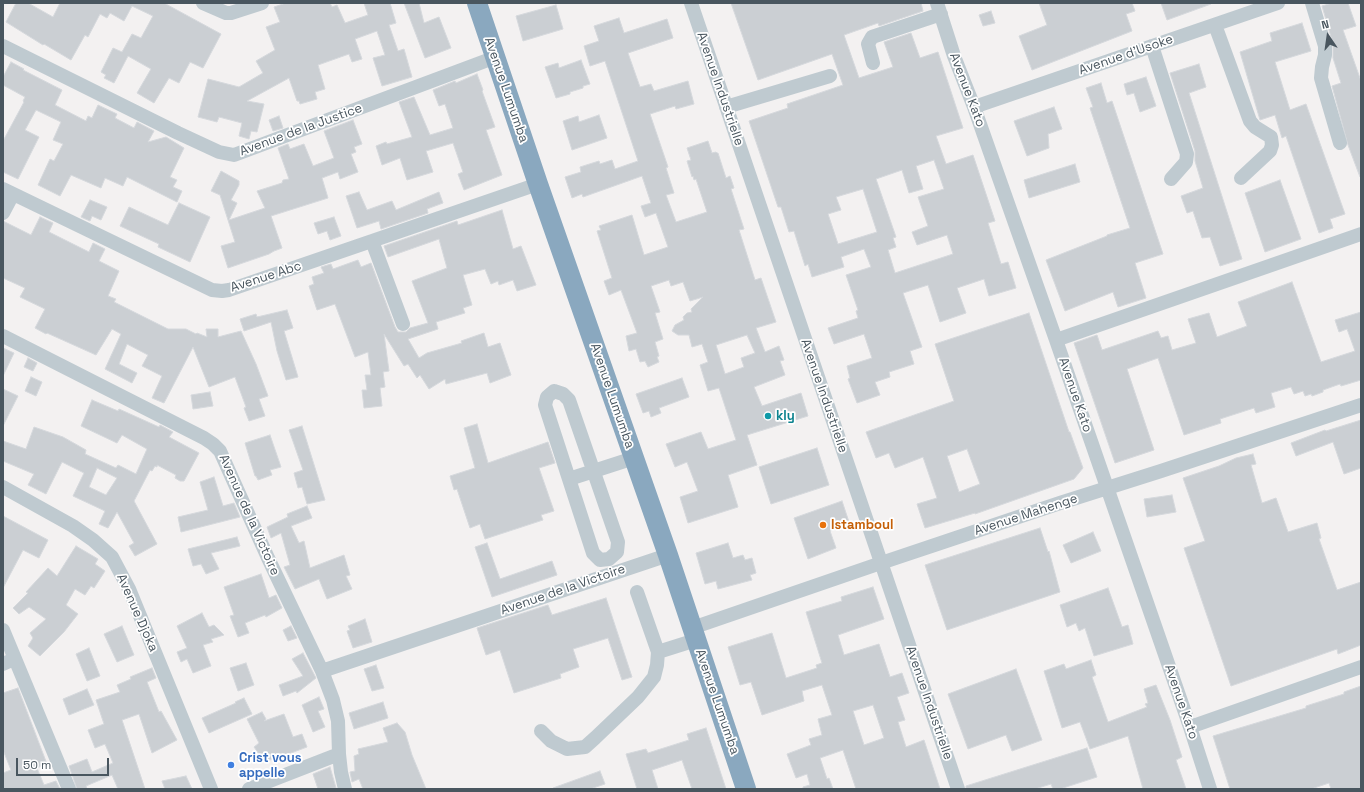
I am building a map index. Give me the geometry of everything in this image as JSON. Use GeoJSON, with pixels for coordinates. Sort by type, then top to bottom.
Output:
{"type":"FeatureCollection","features":[{"type":"Feature","properties":{"kind":"highway","name":"Avenue Lumumba"},"geometry":{"type":"LineString","coordinates":[[477,3],[538,184],[668,555],[746,789]]}},
{"type":"Feature","properties":{"kind":"street"},"geometry":{"type":"LineString","coordinates":[[203,3],[226,14],[262,3]]}},
{"type":"Feature","properties":{"kind":"street","name":"Avenue Industrielle"},"geometry":{"type":"LineString","coordinates":[[691,3],[958,789]]}},
{"type":"Feature","properties":{"kind":"street","name":"Avenue d'Usoke"},"geometry":{"type":"LineString","coordinates":[[974,107],[1278,3]]}},
{"type":"Feature","properties":{"kind":"street"},"geometry":{"type":"LineString","coordinates":[[1312,3],[1325,46],[1321,78],[1340,143]]}},
{"type":"Feature","properties":{"kind":"street"},"geometry":{"type":"LineString","coordinates":[[873,63],[868,44],[872,37],[939,9]]}},
{"type":"Feature","properties":{"kind":"street","name":"Avenue Kato"},"geometry":{"type":"LineString","coordinates":[[939,9],[954,56],[974,107],[1108,488],[1210,789]]}},
{"type":"Feature","properties":{"kind":"street"},"geometry":{"type":"LineString","coordinates":[[1215,25],[1250,121],[1255,127],[1271,137],[1272,145],[1270,151],[1241,178]]}},
{"type":"Feature","properties":{"kind":"street","name":"Avenue de la Justice"},"geometry":{"type":"LineString","coordinates":[[3,46],[178,133],[220,152],[234,155],[496,57]]}},
{"type":"Feature","properties":{"kind":"street"},"geometry":{"type":"LineString","coordinates":[[1152,46],[1187,154],[1186,162],[1171,179]]}},
{"type":"Feature","properties":{"kind":"street"},"geometry":{"type":"LineString","coordinates":[[726,106],[830,76]]}},
{"type":"Feature","properties":{"kind":"street","name":"Avenue Abc"},"geometry":{"type":"LineString","coordinates":[[8,192],[212,290],[222,291],[229,290],[538,184]]}},
{"type":"Feature","properties":{"kind":"street"},"geometry":{"type":"LineString","coordinates":[[3,213],[8,192]]}},
{"type":"Feature","properties":{"kind":"street"},"geometry":{"type":"LineString","coordinates":[[1056,340],[1361,234]]}},
{"type":"Feature","properties":{"kind":"street"},"geometry":{"type":"LineString","coordinates":[[372,241],[403,324]]}},
{"type":"Feature","properties":{"kind":"street","name":"Avenue de la Victoire"},"geometry":{"type":"LineString","coordinates":[[3,336],[204,438],[220,451],[268,558],[322,671],[333,700],[338,721],[339,754],[345,789]]}},
{"type":"Feature","properties":{"kind":"street"},"geometry":{"type":"LineString","coordinates":[[554,391],[563,394],[569,400],[594,472],[618,542],[617,552],[609,559],[600,560],[593,553],[545,405],[547,397],[554,391]]}},
{"type":"Feature","properties":{"kind":"street","name":"Avenue Mahenge"},"geometry":{"type":"LineString","coordinates":[[658,652],[694,634],[881,563],[1361,405]]}},
{"type":"Feature","properties":{"kind":"street"},"geometry":{"type":"LineString","coordinates":[[569,479],[634,458]]}},
{"type":"Feature","properties":{"kind":"street","name":"Avenue Djoka"},"geometry":{"type":"LineString","coordinates":[[3,487],[73,526],[93,540],[112,557],[129,589],[212,789]]}},
{"type":"Feature","properties":{"kind":"street","name":"Avenue de la Victoire"},"geometry":{"type":"LineString","coordinates":[[322,671],[668,555]]}},
{"type":"Feature","properties":{"kind":"street"},"geometry":{"type":"LineString","coordinates":[[541,731],[551,741],[567,749],[585,747],[638,697],[654,677],[658,665],[658,652],[637,592]]}},
{"type":"Feature","properties":{"kind":"street"},"geometry":{"type":"LineString","coordinates":[[3,630],[9,661],[69,789]]}},
{"type":"Feature","properties":{"kind":"street"},"geometry":{"type":"LineString","coordinates":[[1190,727],[1361,667]]}},
{"type":"Feature","properties":{"kind":"street"},"geometry":{"type":"LineString","coordinates":[[249,789],[339,754]]}},
{"type":"Feature","properties":{"kind":"building"},"geometry":{"type":"Polygon","coordinates":[[[16,3],[28,3],[53,17],[60,3],[164,3],[221,34],[203,68],[190,62],[179,83],[169,78],[154,103],[137,93],[151,69],[128,56],[114,83],[104,78],[106,75],[101,72],[113,48],[122,52],[132,34],[141,38],[153,16],[132,6],[124,21],[110,13],[107,18],[100,14],[88,37],[85,35],[71,60],[6,22],[16,3]]]}},
{"type":"Feature","properties":{"kind":"building"},"geometry":{"type":"Polygon","coordinates":[[[286,3],[330,3],[332,7],[337,5],[345,23],[368,15],[364,3],[390,3],[396,23],[389,25],[398,51],[404,49],[412,77],[382,86],[373,58],[385,55],[377,31],[355,39],[362,59],[352,62],[349,54],[318,65],[325,89],[315,92],[317,99],[300,104],[299,101],[297,101],[289,78],[247,101],[264,104],[257,132],[251,131],[249,139],[239,136],[242,123],[219,117],[217,122],[198,117],[208,79],[239,87],[263,73],[256,61],[275,50],[266,27],[280,22],[274,7],[286,3]]]}},
{"type":"Feature","properties":{"kind":"building"},"geometry":{"type":"Polygon","coordinates":[[[404,3],[419,3],[424,23],[439,17],[451,48],[425,58],[404,3]]]}},
{"type":"Feature","properties":{"kind":"building"},"geometry":{"type":"Polygon","coordinates":[[[731,3],[921,3],[923,11],[879,26],[878,23],[844,35],[859,78],[893,67],[884,42],[911,33],[920,58],[938,52],[963,128],[936,136],[946,164],[973,155],[995,221],[988,223],[1001,264],[1008,262],[1016,288],[989,296],[984,279],[957,288],[966,313],[940,322],[928,285],[903,293],[922,347],[910,351],[914,364],[889,372],[890,377],[875,382],[880,395],[857,403],[848,379],[850,378],[847,366],[872,358],[864,334],[834,344],[828,328],[858,318],[856,311],[858,310],[846,275],[871,267],[864,249],[841,257],[844,267],[812,277],[808,264],[805,266],[794,231],[789,232],[781,207],[778,207],[749,121],[788,108],[787,104],[843,85],[832,54],[758,80],[731,3]],[[934,160],[916,166],[923,189],[909,193],[902,170],[876,179],[896,237],[893,238],[896,247],[888,250],[895,273],[953,254],[947,235],[917,245],[912,232],[928,226],[918,197],[944,189],[934,160]],[[863,189],[836,197],[841,210],[828,214],[838,244],[877,232],[863,189]]]}},
{"type":"Feature","properties":{"kind":"building"},"geometry":{"type":"Polygon","coordinates":[[[1039,3],[1132,3],[1135,11],[1126,14],[1132,31],[1032,70],[1019,36],[1047,25],[1039,3]]]}},
{"type":"Feature","properties":{"kind":"building"},"geometry":{"type":"Polygon","coordinates":[[[1161,3],[1211,3],[1211,4],[1167,20],[1161,3]]]}},
{"type":"Feature","properties":{"kind":"building"},"geometry":{"type":"Polygon","coordinates":[[[1332,3],[1348,3],[1356,26],[1343,30],[1361,81],[1360,177],[1348,145],[1332,86],[1341,83],[1333,58],[1333,44],[1322,6],[1332,3]]]}},
{"type":"Feature","properties":{"kind":"building"},"geometry":{"type":"Polygon","coordinates":[[[556,5],[563,29],[523,41],[516,16],[556,5]]]}},
{"type":"Feature","properties":{"kind":"building"},"geometry":{"type":"Polygon","coordinates":[[[991,11],[995,23],[983,26],[979,15],[991,11]]]}},
{"type":"Feature","properties":{"kind":"building"},"geometry":{"type":"Polygon","coordinates":[[[619,18],[624,33],[667,19],[673,38],[628,53],[640,87],[651,84],[654,91],[688,81],[694,104],[676,109],[675,106],[650,114],[668,167],[666,168],[674,193],[666,195],[676,222],[707,212],[696,179],[694,180],[693,176],[692,177],[687,161],[691,160],[687,148],[708,141],[712,153],[718,153],[726,178],[730,176],[734,188],[731,189],[744,229],[739,230],[755,280],[761,278],[776,322],[756,328],[765,352],[779,346],[784,360],[780,361],[785,375],[754,387],[762,406],[801,393],[808,416],[747,435],[757,465],[728,475],[738,507],[688,523],[680,497],[698,491],[687,462],[675,467],[666,444],[701,432],[708,449],[736,440],[719,388],[708,391],[700,365],[708,362],[702,344],[692,347],[689,335],[678,335],[672,331],[675,325],[684,320],[683,317],[687,313],[692,312],[691,309],[703,297],[690,301],[683,282],[671,286],[669,280],[651,286],[660,312],[655,313],[663,339],[655,342],[659,362],[648,367],[645,361],[640,362],[636,349],[629,351],[626,336],[637,333],[621,290],[609,295],[604,281],[612,278],[597,231],[601,230],[599,226],[632,215],[644,255],[668,247],[656,213],[645,217],[641,206],[651,203],[642,176],[583,197],[582,194],[572,198],[565,177],[581,172],[580,167],[599,161],[600,164],[612,160],[615,169],[638,161],[605,61],[590,66],[584,46],[599,41],[594,26],[619,18]],[[747,335],[716,345],[725,374],[744,367],[741,358],[755,353],[747,335]]]}},
{"type":"Feature","properties":{"kind":"building"},"geometry":{"type":"Polygon","coordinates":[[[1302,23],[1311,51],[1275,62],[1290,110],[1306,104],[1345,214],[1330,219],[1333,228],[1319,233],[1286,136],[1282,138],[1275,115],[1260,120],[1240,52],[1272,41],[1270,33],[1302,23]]]}},
{"type":"Feature","properties":{"kind":"building"},"geometry":{"type":"Polygon","coordinates":[[[581,60],[590,84],[570,92],[570,94],[556,98],[545,67],[558,63],[559,68],[581,60]]]}},
{"type":"Feature","properties":{"kind":"building"},"geometry":{"type":"Polygon","coordinates":[[[11,62],[24,69],[23,70],[62,90],[55,105],[86,121],[88,116],[92,118],[98,105],[117,114],[115,118],[134,128],[137,122],[154,131],[148,142],[166,137],[184,148],[170,177],[177,180],[173,187],[182,191],[177,202],[127,177],[123,186],[105,178],[101,188],[71,175],[60,196],[38,185],[50,159],[54,161],[63,144],[53,140],[61,122],[36,110],[25,130],[39,137],[18,179],[3,172],[3,141],[24,102],[25,97],[3,85],[3,77],[11,62]]]}},
{"type":"Feature","properties":{"kind":"building"},"geometry":{"type":"Polygon","coordinates":[[[1199,64],[1206,87],[1189,93],[1242,259],[1220,266],[1210,237],[1202,238],[1193,211],[1187,213],[1181,196],[1203,188],[1195,161],[1195,151],[1170,73],[1199,64]]]}},
{"type":"Feature","properties":{"kind":"building"},"geometry":{"type":"Polygon","coordinates":[[[477,74],[495,127],[486,130],[502,175],[464,190],[458,174],[463,172],[453,143],[426,151],[433,172],[407,180],[400,158],[382,165],[376,146],[386,142],[387,144],[412,137],[399,102],[414,97],[430,135],[453,128],[445,104],[439,106],[433,90],[455,81],[456,83],[477,74]]]}},
{"type":"Feature","properties":{"kind":"building"},"geometry":{"type":"Polygon","coordinates":[[[1146,77],[1156,106],[1140,112],[1134,93],[1127,95],[1124,84],[1146,77]]]}},
{"type":"Feature","properties":{"kind":"building"},"geometry":{"type":"Polygon","coordinates":[[[1101,83],[1107,103],[1112,101],[1163,254],[1135,263],[1146,298],[1118,307],[1113,292],[1065,311],[1046,260],[1107,235],[1130,228],[1090,108],[1093,107],[1086,88],[1101,83]]]}},
{"type":"Feature","properties":{"kind":"building"},"geometry":{"type":"Polygon","coordinates":[[[1054,107],[1062,129],[1048,134],[1049,148],[1027,156],[1014,121],[1054,107]]]}},
{"type":"Feature","properties":{"kind":"building"},"geometry":{"type":"Polygon","coordinates":[[[599,115],[607,138],[572,150],[563,121],[578,116],[579,122],[599,115]]]}},
{"type":"Feature","properties":{"kind":"building"},"geometry":{"type":"Polygon","coordinates":[[[279,116],[283,128],[273,131],[269,120],[279,116]]]}},
{"type":"Feature","properties":{"kind":"building"},"geometry":{"type":"Polygon","coordinates":[[[353,120],[362,144],[354,147],[356,152],[351,154],[358,172],[340,179],[338,172],[322,178],[328,198],[271,216],[282,248],[228,268],[221,246],[235,242],[220,195],[211,191],[221,171],[239,181],[239,185],[231,200],[237,203],[229,220],[265,208],[257,191],[282,183],[283,180],[289,179],[278,148],[288,144],[290,149],[304,144],[313,166],[334,158],[324,131],[353,120]]]}},
{"type":"Feature","properties":{"kind":"building"},"geometry":{"type":"Polygon","coordinates":[[[1075,164],[1080,182],[1029,198],[1024,180],[1075,164]]]}},
{"type":"Feature","properties":{"kind":"building"},"geometry":{"type":"Polygon","coordinates":[[[1280,180],[1301,239],[1265,252],[1245,193],[1280,180]]]}},
{"type":"Feature","properties":{"kind":"building"},"geometry":{"type":"Polygon","coordinates":[[[359,192],[367,210],[392,201],[396,210],[439,192],[443,203],[427,209],[428,213],[381,229],[379,221],[357,228],[346,196],[359,192]]]}},
{"type":"Feature","properties":{"kind":"building"},"geometry":{"type":"Polygon","coordinates":[[[90,200],[107,207],[101,220],[92,216],[90,221],[81,217],[90,200]]]}},
{"type":"Feature","properties":{"kind":"building"},"geometry":{"type":"Polygon","coordinates":[[[179,203],[210,217],[190,262],[158,247],[159,244],[120,226],[129,207],[168,225],[179,203]]]}},
{"type":"Feature","properties":{"kind":"building"},"geometry":{"type":"Polygon","coordinates":[[[502,210],[513,249],[521,246],[536,285],[517,291],[513,280],[499,285],[498,281],[491,284],[485,269],[463,275],[472,305],[463,308],[465,313],[436,322],[438,329],[408,339],[419,358],[427,353],[462,343],[461,341],[484,333],[488,347],[500,343],[511,375],[490,383],[487,373],[446,384],[445,379],[429,389],[420,375],[417,378],[408,364],[404,366],[384,334],[389,371],[383,372],[385,387],[380,388],[382,406],[364,408],[362,390],[367,390],[365,375],[371,375],[368,352],[355,357],[335,304],[317,310],[309,286],[314,284],[312,277],[324,273],[321,267],[331,264],[333,269],[358,260],[361,267],[371,263],[395,327],[398,332],[406,332],[410,328],[428,323],[412,281],[447,268],[439,239],[388,257],[384,246],[457,221],[458,225],[502,210]]]}},
{"type":"Feature","properties":{"kind":"building"},"geometry":{"type":"Polygon","coordinates":[[[40,217],[53,223],[49,232],[89,252],[93,243],[105,249],[99,261],[119,271],[108,296],[116,299],[114,302],[168,329],[186,329],[207,337],[206,329],[218,329],[218,337],[241,331],[268,396],[259,399],[265,416],[249,421],[244,408],[246,407],[235,377],[209,387],[193,347],[164,403],[152,398],[162,376],[142,366],[148,355],[127,344],[119,364],[137,373],[132,383],[105,369],[121,334],[112,329],[96,355],[35,328],[45,309],[20,297],[25,288],[3,278],[3,221],[31,235],[40,217]]]}},
{"type":"Feature","properties":{"kind":"building"},"geometry":{"type":"Polygon","coordinates":[[[334,217],[341,236],[330,240],[327,231],[318,234],[314,223],[334,217]]]}},
{"type":"Feature","properties":{"kind":"building"},"geometry":{"type":"Polygon","coordinates":[[[1292,282],[1321,362],[1355,351],[1347,329],[1339,332],[1335,320],[1361,312],[1361,380],[1341,386],[1340,384],[1312,396],[1311,394],[1305,396],[1303,391],[1294,394],[1291,387],[1271,393],[1275,407],[1256,413],[1254,408],[1220,419],[1221,423],[1184,435],[1158,358],[1127,369],[1154,450],[1115,463],[1074,343],[1097,335],[1102,350],[1158,331],[1161,338],[1168,336],[1172,350],[1196,343],[1188,319],[1209,313],[1217,337],[1247,326],[1238,302],[1292,282]]]}},
{"type":"Feature","properties":{"kind":"building"},"geometry":{"type":"Polygon","coordinates":[[[287,310],[293,328],[284,331],[298,377],[286,380],[277,351],[271,322],[244,331],[240,319],[256,314],[257,317],[287,310]]]}},
{"type":"Feature","properties":{"kind":"building"},"geometry":{"type":"Polygon","coordinates":[[[1029,313],[1069,432],[1083,468],[1074,479],[975,514],[925,528],[917,504],[937,498],[923,457],[895,468],[889,453],[876,458],[866,432],[954,401],[935,344],[1029,313]],[[967,449],[947,456],[959,492],[980,484],[967,449]]]}},
{"type":"Feature","properties":{"kind":"building"},"geometry":{"type":"Polygon","coordinates":[[[3,348],[14,353],[3,376],[3,348]]]}},
{"type":"Feature","properties":{"kind":"building"},"geometry":{"type":"Polygon","coordinates":[[[28,358],[37,363],[33,371],[24,367],[28,358]]]}},
{"type":"Feature","properties":{"kind":"building"},"geometry":{"type":"Polygon","coordinates":[[[31,377],[42,382],[36,396],[25,391],[31,377]]]}},
{"type":"Feature","properties":{"kind":"building"},"geometry":{"type":"Polygon","coordinates":[[[682,378],[689,397],[659,408],[661,413],[651,417],[649,411],[643,413],[636,394],[682,378]]]}},
{"type":"Feature","properties":{"kind":"building"},"geometry":{"type":"Polygon","coordinates":[[[3,389],[18,396],[3,426],[3,389]]]}},
{"type":"Feature","properties":{"kind":"building"},"geometry":{"type":"Polygon","coordinates":[[[210,392],[213,406],[193,409],[191,395],[210,392]]]}},
{"type":"Feature","properties":{"kind":"building"},"geometry":{"type":"Polygon","coordinates":[[[92,400],[118,411],[119,409],[159,427],[160,425],[173,432],[169,437],[199,453],[184,481],[180,481],[175,478],[176,475],[157,465],[157,467],[155,466],[152,471],[150,470],[134,501],[157,544],[135,556],[129,546],[134,543],[117,512],[108,528],[99,524],[105,511],[73,496],[84,473],[62,462],[46,494],[28,485],[34,474],[3,461],[3,441],[26,449],[34,427],[63,437],[86,450],[85,454],[116,468],[118,465],[136,474],[147,449],[122,435],[117,443],[81,426],[92,400]],[[97,468],[89,487],[106,495],[117,478],[97,468]]]}},
{"type":"Feature","properties":{"kind":"building"},"geometry":{"type":"Polygon","coordinates":[[[1361,420],[1361,468],[1344,474],[1333,442],[1296,456],[1291,443],[1325,430],[1326,431],[1361,420]]]}},
{"type":"Feature","properties":{"kind":"building"},"geometry":{"type":"Polygon","coordinates":[[[477,424],[488,463],[548,442],[555,463],[539,468],[554,511],[541,515],[543,520],[485,539],[480,524],[470,528],[457,489],[454,490],[450,476],[475,468],[464,428],[477,424]]]}},
{"type":"Feature","properties":{"kind":"building"},"geometry":{"type":"Polygon","coordinates":[[[302,426],[325,500],[307,504],[302,487],[298,488],[294,473],[303,470],[289,430],[302,426]]]}},
{"type":"Feature","properties":{"kind":"building"},"geometry":{"type":"Polygon","coordinates":[[[270,435],[281,467],[270,470],[272,475],[258,480],[255,476],[245,443],[270,435]]]}},
{"type":"Feature","properties":{"kind":"building"},"geometry":{"type":"Polygon","coordinates":[[[817,448],[829,485],[771,504],[759,467],[817,448]]]}},
{"type":"Feature","properties":{"kind":"building"},"geometry":{"type":"Polygon","coordinates":[[[1253,454],[1256,464],[1251,465],[1262,503],[1276,498],[1288,532],[1317,523],[1321,538],[1319,539],[1337,590],[1361,582],[1361,645],[1338,654],[1337,649],[1231,686],[1184,548],[1205,541],[1183,478],[1219,466],[1236,458],[1253,454]]]}},
{"type":"Feature","properties":{"kind":"building"},"geometry":{"type":"Polygon","coordinates":[[[214,477],[223,506],[234,503],[240,517],[181,532],[178,517],[208,510],[200,482],[214,477]]]}},
{"type":"Feature","properties":{"kind":"building"},"geometry":{"type":"Polygon","coordinates":[[[1172,495],[1176,512],[1147,517],[1144,499],[1172,495]]]}},
{"type":"Feature","properties":{"kind":"building"},"geometry":{"type":"Polygon","coordinates":[[[842,501],[850,525],[830,531],[836,548],[808,559],[794,518],[842,501]]]}},
{"type":"Feature","properties":{"kind":"building"},"geometry":{"type":"Polygon","coordinates":[[[307,506],[312,518],[291,526],[299,543],[304,541],[310,568],[344,555],[350,575],[346,576],[352,589],[327,599],[319,579],[295,589],[284,567],[290,565],[281,533],[271,538],[267,527],[288,517],[287,514],[307,506]]]}},
{"type":"Feature","properties":{"kind":"building"},"geometry":{"type":"Polygon","coordinates":[[[3,516],[48,540],[39,558],[23,550],[3,588],[3,516]]]}},
{"type":"Feature","properties":{"kind":"building"},"geometry":{"type":"Polygon","coordinates":[[[1040,528],[1048,552],[1049,551],[1060,592],[947,630],[925,565],[1040,528]]]}},
{"type":"Feature","properties":{"kind":"building"},"geometry":{"type":"Polygon","coordinates":[[[1093,532],[1101,551],[1071,563],[1063,545],[1093,532]]]}},
{"type":"Feature","properties":{"kind":"building"},"geometry":{"type":"Polygon","coordinates":[[[237,537],[240,546],[211,553],[219,569],[206,574],[201,564],[193,566],[188,549],[237,537]]]}},
{"type":"Feature","properties":{"kind":"building"},"geometry":{"type":"Polygon","coordinates":[[[487,543],[500,579],[552,561],[557,575],[492,597],[475,547],[487,543]]]}},
{"type":"Feature","properties":{"kind":"building"},"geometry":{"type":"Polygon","coordinates":[[[728,543],[733,558],[743,555],[745,560],[752,558],[756,573],[750,575],[752,580],[718,589],[716,581],[705,584],[696,553],[728,543]]]}},
{"type":"Feature","properties":{"kind":"building"},"geometry":{"type":"Polygon","coordinates":[[[76,546],[98,559],[95,564],[105,571],[94,588],[91,586],[85,595],[75,589],[66,605],[78,614],[64,632],[40,656],[28,646],[33,638],[30,633],[46,619],[29,607],[19,614],[13,608],[28,593],[26,592],[48,568],[57,576],[76,546]]]}},
{"type":"Feature","properties":{"kind":"building"},"geometry":{"type":"Polygon","coordinates":[[[261,574],[269,598],[276,595],[282,608],[266,617],[265,615],[245,623],[249,633],[238,637],[230,616],[234,615],[224,587],[261,574]]]}},
{"type":"Feature","properties":{"kind":"building"},"geometry":{"type":"Polygon","coordinates":[[[873,587],[884,619],[838,635],[844,655],[879,644],[890,677],[902,673],[909,693],[897,697],[905,720],[898,722],[906,747],[924,740],[940,789],[856,789],[843,750],[820,758],[827,779],[829,778],[833,789],[803,789],[803,787],[810,785],[807,774],[796,778],[787,754],[811,745],[809,739],[822,735],[818,719],[832,715],[822,685],[802,691],[804,701],[762,715],[751,682],[740,685],[728,647],[772,633],[786,678],[817,668],[816,665],[822,663],[806,612],[842,601],[841,597],[873,587]],[[873,705],[853,711],[864,745],[884,738],[873,705]]]}},
{"type":"Feature","properties":{"kind":"building"},"geometry":{"type":"Polygon","coordinates":[[[1108,588],[1122,627],[1128,625],[1133,644],[1094,656],[1085,628],[1079,631],[1076,623],[1067,627],[1060,605],[1108,588]]]}},
{"type":"Feature","properties":{"kind":"building"},"geometry":{"type":"Polygon","coordinates":[[[606,598],[632,677],[622,680],[608,638],[573,649],[579,667],[560,674],[561,678],[514,693],[500,650],[486,655],[477,628],[548,605],[552,615],[606,598]]]}},
{"type":"Feature","properties":{"kind":"building"},"geometry":{"type":"Polygon","coordinates":[[[202,613],[209,627],[214,625],[224,635],[211,639],[213,642],[203,645],[211,666],[193,673],[187,659],[181,662],[177,652],[187,648],[177,626],[202,613]]]}},
{"type":"Feature","properties":{"kind":"building"},"geometry":{"type":"Polygon","coordinates":[[[365,619],[372,642],[353,648],[347,631],[350,630],[348,626],[365,619]]]}},
{"type":"Feature","properties":{"kind":"building"},"geometry":{"type":"Polygon","coordinates":[[[122,626],[134,655],[117,662],[104,634],[122,626]]]}},
{"type":"Feature","properties":{"kind":"building"},"geometry":{"type":"Polygon","coordinates":[[[291,626],[297,638],[288,641],[283,630],[291,626]]]}},
{"type":"Feature","properties":{"kind":"building"},"geometry":{"type":"Polygon","coordinates":[[[89,648],[100,676],[87,681],[76,654],[89,648]]]}},
{"type":"Feature","properties":{"kind":"building"},"geometry":{"type":"Polygon","coordinates":[[[303,653],[316,678],[297,693],[296,691],[283,696],[279,685],[303,676],[292,659],[303,653]]]}},
{"type":"Feature","properties":{"kind":"building"},"geometry":{"type":"Polygon","coordinates":[[[1091,660],[1096,675],[1092,677],[1108,722],[1147,707],[1145,704],[1148,703],[1144,689],[1156,685],[1170,720],[1182,757],[1176,760],[1186,789],[1143,789],[1128,736],[1090,749],[1080,722],[1062,728],[1044,671],[1064,664],[1066,669],[1091,660]]]}},
{"type":"Feature","properties":{"kind":"building"},"geometry":{"type":"Polygon","coordinates":[[[246,663],[254,685],[238,691],[230,668],[246,663]]]}},
{"type":"Feature","properties":{"kind":"building"},"geometry":{"type":"Polygon","coordinates":[[[376,665],[384,688],[372,691],[364,669],[376,665]]]}},
{"type":"Feature","properties":{"kind":"building"},"geometry":{"type":"Polygon","coordinates":[[[152,668],[156,678],[147,682],[159,712],[161,711],[177,740],[152,753],[139,714],[122,720],[145,789],[118,789],[112,775],[86,786],[87,789],[77,789],[69,766],[87,759],[92,772],[113,763],[105,744],[95,748],[88,730],[104,724],[96,700],[120,692],[117,685],[131,679],[130,677],[152,668]]]}},
{"type":"Feature","properties":{"kind":"building"},"geometry":{"type":"Polygon","coordinates":[[[1016,669],[1042,740],[1012,751],[1006,735],[968,749],[948,694],[1016,669]]]}},
{"type":"Feature","properties":{"kind":"building"},"geometry":{"type":"Polygon","coordinates":[[[1361,686],[1361,789],[1331,789],[1329,783],[1311,789],[1230,789],[1213,736],[1306,708],[1306,706],[1344,694],[1344,692],[1361,686]]]}},
{"type":"Feature","properties":{"kind":"building"},"geometry":{"type":"Polygon","coordinates":[[[18,688],[47,764],[37,768],[44,785],[56,781],[60,789],[3,789],[3,773],[11,770],[3,750],[3,693],[18,688]]]}},
{"type":"Feature","properties":{"kind":"building"},"geometry":{"type":"Polygon","coordinates":[[[87,689],[94,705],[69,715],[63,699],[87,689]]]}},
{"type":"Feature","properties":{"kind":"building"},"geometry":{"type":"Polygon","coordinates":[[[319,697],[324,709],[318,711],[325,727],[313,732],[302,705],[319,697]]]}},
{"type":"Feature","properties":{"kind":"building"},"geometry":{"type":"Polygon","coordinates":[[[244,698],[252,714],[209,733],[202,718],[244,698]]]}},
{"type":"Feature","properties":{"kind":"building"},"geometry":{"type":"Polygon","coordinates":[[[383,702],[388,718],[354,729],[349,713],[383,702]]]}},
{"type":"Feature","properties":{"kind":"building"},"geometry":{"type":"Polygon","coordinates":[[[262,712],[266,719],[264,721],[284,714],[293,737],[302,734],[307,747],[283,756],[283,754],[268,761],[265,756],[261,757],[254,747],[259,743],[247,719],[262,712]]]}},
{"type":"Feature","properties":{"kind":"building"},"geometry":{"type":"Polygon","coordinates":[[[397,723],[405,732],[412,755],[426,789],[363,789],[359,779],[352,782],[350,772],[355,771],[354,756],[359,754],[358,749],[388,742],[383,728],[397,723]]]}},
{"type":"Feature","properties":{"kind":"building"},"geometry":{"type":"Polygon","coordinates":[[[706,728],[726,789],[692,789],[682,760],[652,770],[658,789],[637,789],[626,754],[646,749],[648,753],[689,740],[687,734],[706,728]]]}},
{"type":"Feature","properties":{"kind":"building"},"geometry":{"type":"Polygon","coordinates":[[[1087,748],[1097,777],[1060,789],[1053,789],[1051,784],[1035,789],[966,789],[966,786],[1087,748]]]}},
{"type":"Feature","properties":{"kind":"building"},"geometry":{"type":"Polygon","coordinates":[[[330,767],[336,788],[318,789],[313,774],[330,767]]]}},
{"type":"Feature","properties":{"kind":"building"},"geometry":{"type":"Polygon","coordinates":[[[600,771],[605,784],[590,789],[553,789],[553,788],[600,771]]]}},
{"type":"Feature","properties":{"kind":"building"},"geometry":{"type":"Polygon","coordinates":[[[186,776],[192,789],[165,789],[162,781],[186,776]]]}},
{"type":"Feature","properties":{"kind":"place","name":"kly"},"geometry":{"type":"Point","coordinates":[768,416]}},
{"type":"Feature","properties":{"kind":"place","name":"Istamboul"},"geometry":{"type":"Point","coordinates":[823,525]}},
{"type":"Feature","properties":{"kind":"place","name":"Crist vous appelle"},"geometry":{"type":"Point","coordinates":[231,765]}}]}
